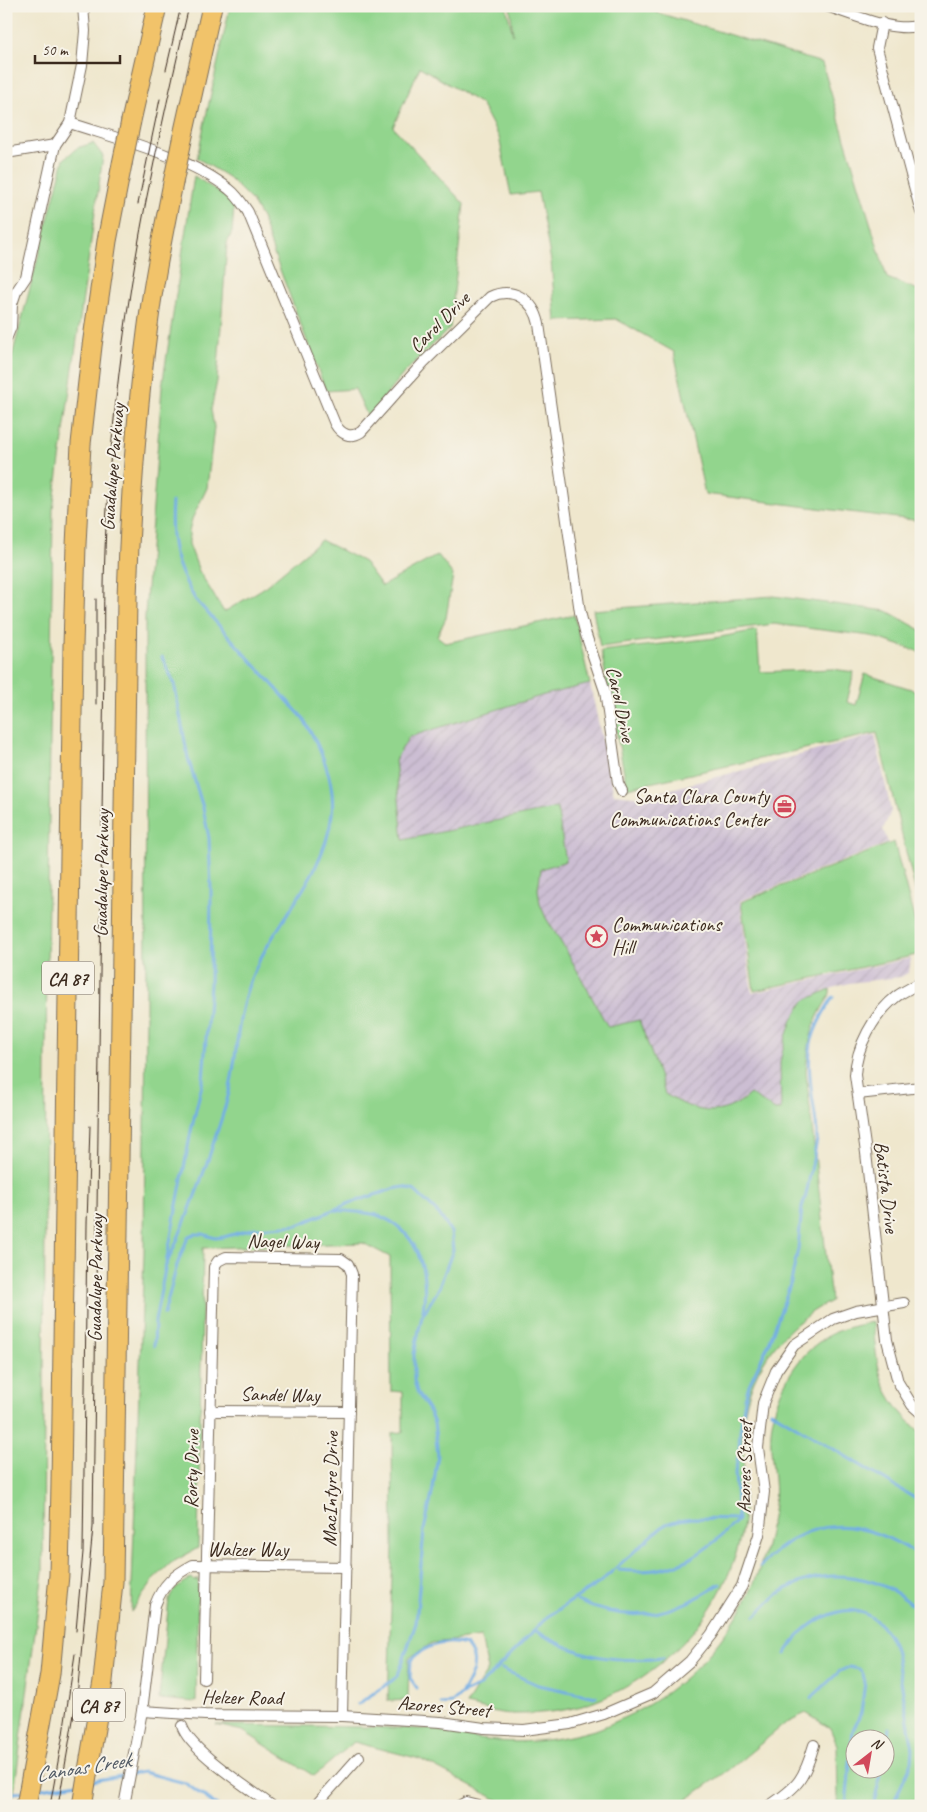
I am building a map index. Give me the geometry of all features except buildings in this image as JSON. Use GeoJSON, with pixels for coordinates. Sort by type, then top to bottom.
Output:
{"type":"FeatureCollection","features":[{"type":"Feature","properties":{"kind":"highway","name":"Guadalupe Parkway"},"geometry":{"type":"LineString","coordinates":[[26,1806],[50,1674],[59,1575],[73,646],[81,444],[107,241],[157,6]]}},
{"type":"Feature","properties":{"kind":"highway","name":"Guadalupe Parkway"},"geometry":{"type":"LineString","coordinates":[[82,1804],[103,1681],[109,1631],[114,1532],[128,541],[135,450],[151,303],[173,183],[212,6]]}},
{"type":"Feature","properties":{"kind":"street"},"geometry":{"type":"LineString","coordinates":[[6,339],[11,327],[11,292],[26,277],[55,145],[70,123],[82,64],[85,31],[83,6]]}},
{"type":"Feature","properties":{"kind":"street"},"geometry":{"type":"LineString","coordinates":[[826,6],[902,27],[921,24]]}},
{"type":"Feature","properties":{"kind":"street"},"geometry":{"type":"LineString","coordinates":[[882,23],[877,48],[921,212]]}},
{"type":"Feature","properties":{"kind":"street","name":"Carol Drive"},"geometry":{"type":"LineString","coordinates":[[70,123],[151,150],[198,169],[220,182],[236,196],[248,212],[336,424],[345,435],[355,435],[361,432],[424,362],[490,297],[500,293],[514,293],[532,305],[539,324],[580,612],[605,691],[618,782],[622,792]]}},
{"type":"Feature","properties":{"kind":"street"},"geometry":{"type":"LineString","coordinates":[[6,152],[55,145]]}},
{"type":"Feature","properties":{"kind":"street","name":"Batista Drive"},"geometry":{"type":"LineString","coordinates":[[921,982],[897,997],[883,1010],[863,1042],[856,1063],[887,1340],[898,1382],[912,1405],[921,1413]]}},
{"type":"Feature","properties":{"kind":"street"},"geometry":{"type":"LineString","coordinates":[[858,1094],[921,1087]]}},
{"type":"Feature","properties":{"kind":"street","name":"Nagel Way"},"geometry":{"type":"LineString","coordinates":[[218,1261],[226,1257],[305,1258],[341,1260],[348,1264]]}},
{"type":"Feature","properties":{"kind":"street","name":"Rorty Drive"},"geometry":{"type":"LineString","coordinates":[[204,1679],[208,1565],[212,1272],[218,1261]]}},
{"type":"Feature","properties":{"kind":"street","name":"MacIntyre Drive"},"geometry":{"type":"LineString","coordinates":[[342,1716],[352,1274],[348,1264]]}},
{"type":"Feature","properties":{"kind":"street","name":"Azores Street"},"geometry":{"type":"LineString","coordinates":[[342,1716],[440,1722],[484,1728],[524,1730],[570,1724],[604,1714],[653,1693],[690,1661],[712,1635],[742,1586],[759,1535],[764,1492],[758,1448],[763,1402],[776,1371],[794,1345],[833,1319],[856,1311],[904,1303]]}},
{"type":"Feature","properties":{"kind":"street","name":"Sandel Way"},"geometry":{"type":"LineString","coordinates":[[210,1411],[349,1412]]}},
{"type":"Feature","properties":{"kind":"street","name":"Walzer Way"},"geometry":{"type":"LineString","coordinates":[[124,1806],[142,1711],[156,1605],[159,1594],[174,1575],[193,1565],[346,1567]]}},
{"type":"Feature","properties":{"kind":"street","name":"Helzer Road"},"geometry":{"type":"LineString","coordinates":[[142,1711],[342,1716]]}},
{"type":"Feature","properties":{"kind":"street"},"geometry":{"type":"LineString","coordinates":[[182,1726],[184,1733],[200,1752],[272,1806]]}},
{"type":"Feature","properties":{"kind":"street"},"geometry":{"type":"LineString","coordinates":[[769,1806],[793,1789],[807,1769],[814,1744]]}},
{"type":"Feature","properties":{"kind":"street"},"geometry":{"type":"LineString","coordinates":[[315,1806],[359,1758]]}},
{"type":"Feature","properties":{"kind":"street"},"geometry":{"type":"LineString","coordinates":[[459,1806],[466,1802],[478,1805]]}},
{"type":"Feature","properties":{"kind":"shaded area"},"geometry":{"type":"Polygon","coordinates":[[[590,684],[614,794],[641,797],[875,735],[891,811],[883,829],[888,843],[740,901],[752,993],[911,958],[909,972],[901,977],[849,983],[823,991],[780,1062],[782,1110],[775,1110],[750,1094],[730,1108],[719,1111],[703,1111],[686,1107],[665,1094],[655,1063],[608,1027],[546,918],[540,904],[539,878],[557,808],[403,840],[395,760],[409,737],[544,695],[590,684]]]}},
{"type":"Feature","properties":{"kind":"green space"},"geometry":{"type":"Polygon","coordinates":[[[230,6],[506,6],[513,35],[510,6],[646,6],[652,11],[822,63],[887,278],[921,291],[921,521],[705,494],[674,352],[616,319],[556,321],[551,261],[538,192],[511,195],[499,137],[481,104],[420,67],[393,127],[464,204],[450,328],[404,373],[368,417],[355,389],[326,391],[262,218],[252,201],[228,177],[197,158],[230,6]]]}},
{"type":"Feature","properties":{"kind":"green space"},"geometry":{"type":"Polygon","coordinates":[[[93,143],[103,156],[53,509],[46,1049],[43,1571],[14,1793],[10,1806],[6,1806],[6,379],[64,159],[77,148],[93,143]]]}},
{"type":"Feature","properties":{"kind":"green space"},"geometry":{"type":"Polygon","coordinates":[[[194,176],[222,194],[234,207],[232,232],[227,243],[217,381],[211,410],[214,427],[207,488],[192,519],[189,532],[189,544],[199,571],[224,612],[262,589],[321,540],[364,562],[382,586],[438,555],[453,575],[446,618],[437,636],[446,643],[574,615],[590,684],[544,695],[409,737],[395,760],[403,840],[557,808],[566,861],[541,869],[538,889],[540,904],[546,918],[608,1027],[639,1020],[665,1094],[687,1106],[708,1111],[719,1110],[729,1108],[750,1094],[775,1110],[781,1110],[780,1062],[792,1020],[804,1001],[830,989],[829,997],[817,1017],[812,1032],[806,1072],[831,1301],[813,1311],[781,1338],[758,1372],[750,1391],[745,1411],[743,1432],[743,1521],[733,1563],[720,1591],[704,1617],[684,1641],[662,1662],[637,1680],[610,1695],[582,1706],[531,1714],[508,1714],[466,1705],[488,1670],[481,1637],[432,1643],[409,1658],[408,1700],[388,1701],[393,1545],[392,1433],[403,1432],[403,1392],[391,1391],[390,1257],[363,1243],[203,1248],[198,1548],[171,1563],[154,1579],[131,1612],[144,1253],[146,1011],[145,615],[162,387],[194,176]]]}},
{"type":"Feature","properties":{"kind":"green space"},"geometry":{"type":"Polygon","coordinates":[[[773,596],[887,611],[921,630],[921,654],[871,636],[774,624],[600,647],[593,610],[773,596]]]}},
{"type":"Feature","properties":{"kind":"green space"},"geometry":{"type":"Polygon","coordinates":[[[757,630],[760,672],[832,669],[854,672],[847,702],[856,705],[865,674],[911,689],[921,696],[921,913],[877,733],[627,788],[601,651],[715,638],[757,630]]]}},
{"type":"Feature","properties":{"kind":"green space"},"geometry":{"type":"Polygon","coordinates":[[[894,842],[921,945],[921,954],[754,991],[741,902],[894,842]]]}},
{"type":"Feature","properties":{"kind":"green space"},"geometry":{"type":"Polygon","coordinates":[[[873,1322],[875,1347],[885,1387],[901,1412],[921,1433],[921,1806],[835,1806],[838,1799],[837,1745],[830,1728],[806,1713],[787,1722],[729,1770],[677,1806],[509,1806],[420,1759],[354,1742],[314,1776],[243,1731],[216,1725],[424,1729],[479,1739],[524,1742],[553,1739],[598,1729],[642,1709],[692,1672],[720,1641],[743,1606],[759,1570],[774,1505],[775,1487],[771,1431],[776,1404],[781,1391],[795,1367],[814,1346],[830,1335],[854,1326],[873,1322]]]}},
{"type":"Feature","properties":{"kind":"green space"},"geometry":{"type":"Polygon","coordinates":[[[192,1578],[194,1581],[198,1579],[196,1702],[159,1699],[169,1599],[179,1586],[192,1578]]]}},
{"type":"Feature","properties":{"kind":"waterway"},"geometry":{"type":"LineString","coordinates":[[164,1270],[199,1185],[226,1105],[239,1024],[248,987],[257,965],[318,861],[327,838],[333,801],[329,776],[321,752],[303,718],[195,599],[188,587],[175,553],[171,516],[172,502]]}},
{"type":"Feature","properties":{"kind":"waterway"},"geometry":{"type":"LineString","coordinates":[[162,657],[174,683],[188,758],[203,808],[209,838],[211,890],[210,984],[203,1080],[191,1131],[166,1263]]}},
{"type":"Feature","properties":{"kind":"waterway"},"geometry":{"type":"LineString","coordinates":[[738,1519],[735,1472],[739,1454],[745,1399],[749,1385],[769,1343],[791,1282],[798,1249],[802,1207],[817,1140],[809,1065],[811,1043],[817,1025],[833,997]]}},
{"type":"Feature","properties":{"kind":"waterway"},"geometry":{"type":"LineString","coordinates":[[164,1314],[177,1265],[189,1236],[195,1234],[203,1234],[215,1238],[255,1228],[298,1225],[350,1203],[404,1187],[415,1191],[439,1214],[451,1232],[453,1250],[438,1290],[422,1316],[414,1354],[414,1380],[417,1392],[434,1423],[438,1455],[424,1530],[416,1623],[398,1675],[358,1704]]}},
{"type":"Feature","properties":{"kind":"waterway"},"geometry":{"type":"LineString","coordinates":[[335,1210],[377,1215],[391,1222],[412,1241],[422,1267],[424,1281],[423,1311]]}},
{"type":"Feature","properties":{"kind":"waterway"},"geometry":{"type":"LineString","coordinates":[[154,1346],[155,1321],[165,1269]]}},
{"type":"Feature","properties":{"kind":"waterway"},"geometry":{"type":"LineString","coordinates":[[771,1411],[921,1502]]}},
{"type":"Feature","properties":{"kind":"waterway"},"geometry":{"type":"LineString","coordinates":[[441,1704],[452,1703],[462,1694],[480,1686],[547,1617],[599,1583],[666,1524],[693,1518],[738,1519]]}},
{"type":"Feature","properties":{"kind":"waterway"},"geometry":{"type":"LineString","coordinates":[[619,1570],[638,1571],[671,1567],[698,1554],[738,1520]]}},
{"type":"Feature","properties":{"kind":"waterway"},"geometry":{"type":"LineString","coordinates":[[760,1567],[779,1549],[798,1536],[818,1529],[838,1526],[858,1528],[878,1534],[921,1557]]}},
{"type":"Feature","properties":{"kind":"waterway"},"geometry":{"type":"LineString","coordinates":[[755,1616],[777,1594],[798,1583],[836,1576],[873,1582],[891,1590],[907,1600],[921,1614]]}},
{"type":"Feature","properties":{"kind":"waterway"},"geometry":{"type":"LineString","coordinates":[[577,1601],[615,1613],[651,1614],[685,1604],[720,1584]]}},
{"type":"Feature","properties":{"kind":"waterway"},"geometry":{"type":"LineString","coordinates":[[785,1654],[807,1627],[838,1612],[860,1612],[874,1619],[885,1630],[896,1652],[913,1749],[912,1762],[892,1806]]}},
{"type":"Feature","properties":{"kind":"waterway"},"geometry":{"type":"LineString","coordinates":[[536,1631],[567,1647],[596,1656],[628,1660],[663,1658]]}},
{"type":"Feature","properties":{"kind":"waterway"},"geometry":{"type":"LineString","coordinates":[[417,1688],[410,1678],[411,1660],[429,1647],[444,1643],[458,1643],[466,1645],[471,1651],[474,1663],[471,1675],[462,1693]]}},
{"type":"Feature","properties":{"kind":"waterway"},"geometry":{"type":"LineString","coordinates":[[811,1698],[840,1671],[849,1667],[859,1669],[863,1674],[865,1682],[861,1713],[853,1730],[846,1806]]}},
{"type":"Feature","properties":{"kind":"waterway"},"geometry":{"type":"LineString","coordinates":[[502,1669],[538,1685],[596,1697]]}},
{"type":"Feature","properties":{"kind":"waterway","name":"Canoas Creek"},"geometry":{"type":"LineString","coordinates":[[92,1781],[143,1772],[185,1783],[217,1806]]}},
{"type":"Feature","properties":{"kind":"waterway"},"geometry":{"type":"LineString","coordinates":[[873,1806],[880,1780]]}},
{"type":"Feature","properties":{"kind":"waterway","name":"Canoas Creek"},"geometry":{"type":"LineString","coordinates":[[35,1790],[78,1783]]}},
{"type":"Feature","properties":{"kind":"waterway","name":"Canoas Creek"},"geometry":{"type":"LineString","coordinates":[[6,1794],[22,1792]]}},
{"type":"Feature","properties":{"kind":"tram line"},"geometry":{"type":"LineString","coordinates":[[166,70],[181,6]]}},
{"type":"Feature","properties":{"kind":"tram line"},"geometry":{"type":"LineString","coordinates":[[58,1806],[77,1697],[93,1527],[104,602],[108,487],[119,372],[136,258],[156,152],[189,6]]}},
{"type":"Feature","properties":{"kind":"tram line"},"geometry":{"type":"LineString","coordinates":[[138,204],[160,99]]}},
{"type":"Feature","properties":{"kind":"tram line"},"geometry":{"type":"LineString","coordinates":[[96,599],[96,704]]}},
{"type":"Feature","properties":{"kind":"tram line"},"geometry":{"type":"LineString","coordinates":[[76,1631],[83,1552],[90,1126]]}},
{"type":"Feature","properties":{"kind":"tram line"},"geometry":{"type":"LineString","coordinates":[[50,1806],[75,1654]]}},
{"type":"Feature","properties":{"kind":"place","name":"Santa Clara County Communications Center"},"geometry":{"type":"Point","coordinates":[785,807]}},
{"type":"Feature","properties":{"kind":"place","name":"Communications Hill"},"geometry":{"type":"Point","coordinates":[596,936]}}]}
